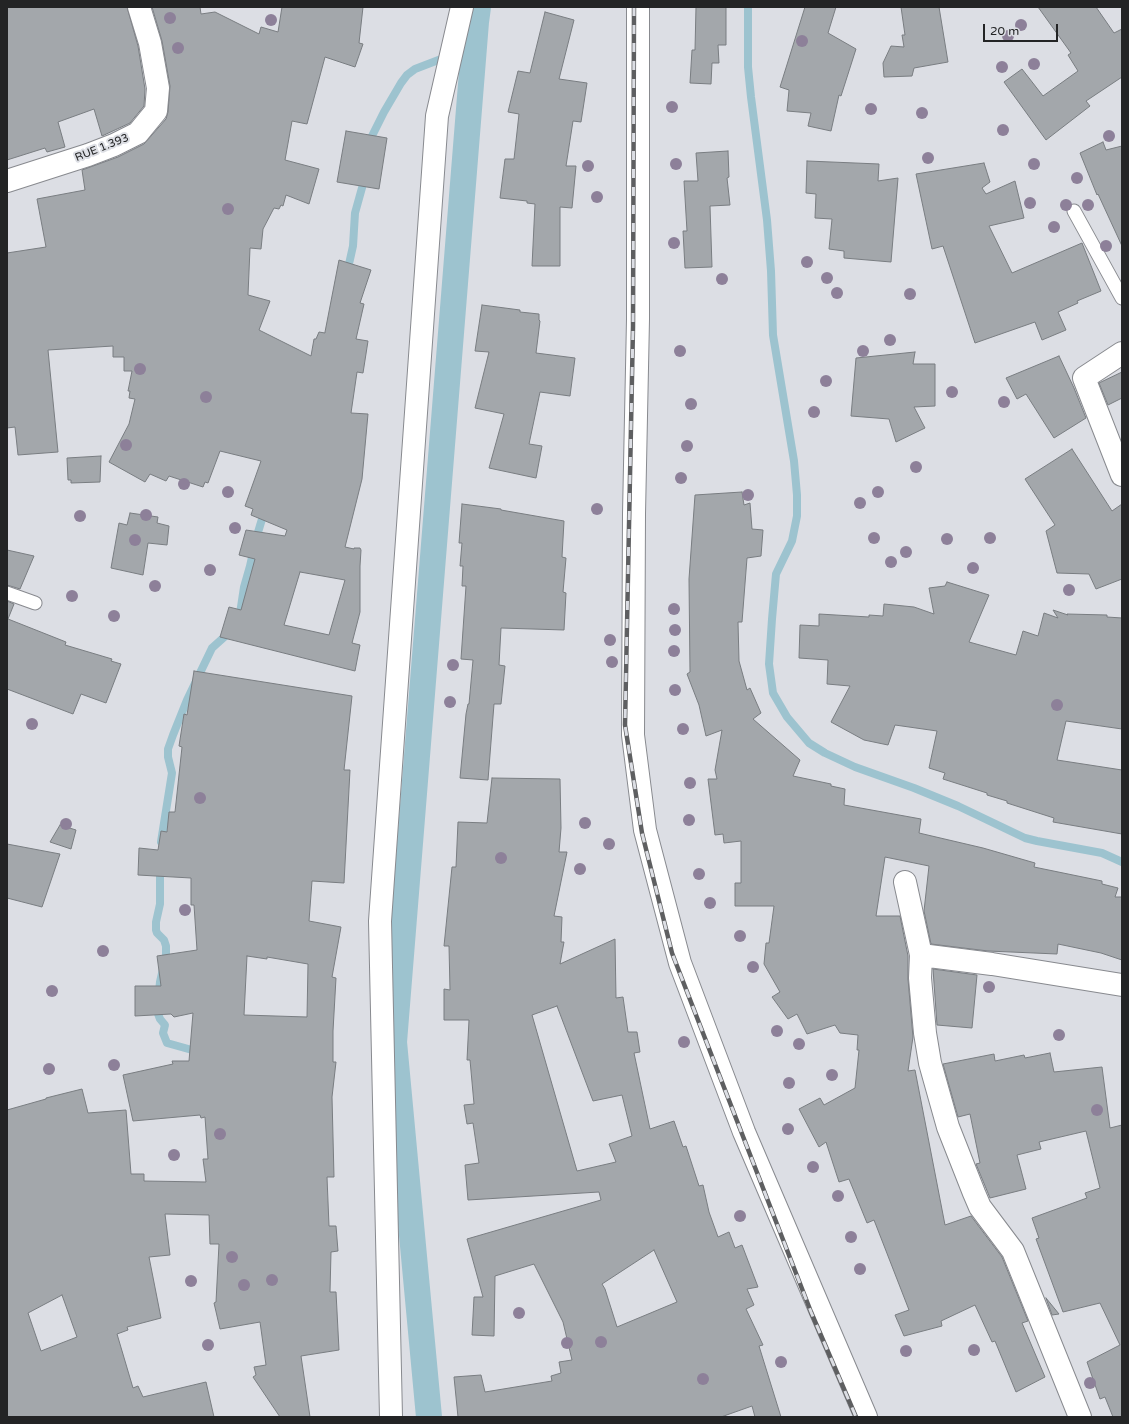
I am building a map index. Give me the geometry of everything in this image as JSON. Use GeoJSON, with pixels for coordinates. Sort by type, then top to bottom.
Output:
{"type":"FeatureCollection","features":[{"type":"Feature","properties":{"kind":"street","name":"RUE 1.393"},"geometry":{"type":"LineString","coordinates":[[7,181],[114,145],[138,133],[156,112],[158,88],[150,43],[140,7]]}},
{"type":"Feature","properties":{"kind":"street"},"geometry":{"type":"LineString","coordinates":[[391,1417],[380,921],[437,116],[462,7]]}},
{"type":"Feature","properties":{"kind":"street"},"geometry":{"type":"LineString","coordinates":[[638,7],[638,319],[634,522],[633,735],[645,830],[680,963],[744,1132],[866,1417]]}},
{"type":"Feature","properties":{"kind":"street"},"geometry":{"type":"LineString","coordinates":[[1122,353],[1084,378],[1122,475]]}},
{"type":"Feature","properties":{"kind":"street"},"geometry":{"type":"LineString","coordinates":[[905,882],[921,955],[920,978],[925,1033],[930,1063],[948,1127],[980,1207],[1013,1251],[1080,1417]]}},
{"type":"Feature","properties":{"kind":"street"},"geometry":{"type":"LineString","coordinates":[[921,955],[992,964],[1122,985]]}},
{"type":"Feature","properties":{"kind":"lane"},"geometry":{"type":"LineString","coordinates":[[1074,211],[1122,298]]}},
{"type":"Feature","properties":{"kind":"lane"},"geometry":{"type":"LineString","coordinates":[[7,593],[35,603]]}},
{"type":"Feature","properties":{"kind":"building"},"geometry":{"type":"Polygon","coordinates":[[[7,7],[127,7],[138,46],[145,89],[144,106],[130,123],[102,136],[94,109],[58,122],[65,147],[47,152],[45,148],[7,160],[7,7]]]}},
{"type":"Feature","properties":{"kind":"building"},"geometry":{"type":"Polygon","coordinates":[[[152,7],[200,7],[201,14],[215,12],[259,34],[261,27],[278,32],[282,7],[363,7],[359,43],[363,44],[355,67],[325,57],[307,124],[292,121],[285,160],[319,169],[309,204],[286,195],[283,206],[281,205],[279,209],[274,208],[263,229],[261,249],[250,248],[248,295],[270,301],[259,330],[311,356],[314,339],[316,339],[319,332],[325,333],[339,260],[371,270],[360,303],[364,304],[356,339],[368,341],[363,373],[357,372],[351,413],[368,414],[362,479],[345,547],[354,549],[360,548],[361,550],[360,612],[352,643],[360,645],[355,671],[220,637],[229,607],[241,610],[255,559],[239,555],[246,530],[285,536],[287,530],[251,515],[253,509],[245,506],[261,461],[220,451],[208,483],[205,482],[203,487],[169,476],[166,481],[150,474],[145,482],[109,462],[129,424],[135,399],[129,398],[130,391],[128,391],[132,371],[124,371],[124,357],[113,357],[113,346],[48,350],[58,452],[18,455],[15,427],[7,428],[7,253],[46,247],[37,199],[85,190],[82,170],[118,157],[144,144],[166,119],[170,86],[162,41],[152,7]],[[300,572],[284,625],[329,635],[345,580],[300,572]]]}},
{"type":"Feature","properties":{"kind":"building"},"geometry":{"type":"Polygon","coordinates":[[[696,7],[726,7],[726,45],[718,45],[719,63],[712,63],[711,84],[690,83],[692,50],[695,50],[696,7]]]}},
{"type":"Feature","properties":{"kind":"building"},"geometry":{"type":"Polygon","coordinates":[[[805,7],[836,7],[828,33],[856,49],[841,96],[839,95],[831,131],[808,126],[811,113],[787,111],[789,90],[780,87],[805,7]]]}},
{"type":"Feature","properties":{"kind":"building"},"geometry":{"type":"Polygon","coordinates":[[[901,7],[939,7],[948,62],[914,68],[912,76],[884,77],[883,63],[891,46],[904,47],[902,35],[905,35],[901,7]]]}},
{"type":"Feature","properties":{"kind":"building"},"geometry":{"type":"Polygon","coordinates":[[[1038,7],[1096,7],[1114,33],[1122,29],[1122,77],[1086,101],[1090,106],[1046,140],[1004,82],[1022,69],[1043,96],[1078,71],[1068,55],[1071,53],[1038,7]]]}},
{"type":"Feature","properties":{"kind":"building"},"geometry":{"type":"Polygon","coordinates":[[[545,12],[574,20],[559,79],[587,83],[581,122],[573,121],[566,166],[576,166],[572,208],[560,207],[560,266],[532,266],[535,204],[527,203],[527,201],[500,198],[505,159],[514,159],[519,114],[508,112],[518,71],[530,73],[545,12]]]}},
{"type":"Feature","properties":{"kind":"building"},"geometry":{"type":"Polygon","coordinates":[[[346,131],[387,138],[379,189],[337,182],[346,131]]]}},
{"type":"Feature","properties":{"kind":"building"},"geometry":{"type":"Polygon","coordinates":[[[1103,142],[1106,150],[1122,146],[1122,246],[1098,194],[1097,195],[1080,153],[1103,142]]]}},
{"type":"Feature","properties":{"kind":"building"},"geometry":{"type":"Polygon","coordinates":[[[728,151],[729,177],[727,178],[730,205],[710,206],[712,267],[685,268],[683,231],[687,231],[684,181],[698,181],[696,153],[728,151]]]}},
{"type":"Feature","properties":{"kind":"building"},"geometry":{"type":"Polygon","coordinates":[[[807,161],[879,164],[878,181],[898,178],[891,262],[844,258],[844,251],[829,249],[832,219],[815,218],[816,194],[806,193],[807,161]]]}},
{"type":"Feature","properties":{"kind":"building"},"geometry":{"type":"Polygon","coordinates":[[[984,163],[990,182],[982,188],[986,194],[1015,181],[1024,218],[989,226],[1012,273],[1082,243],[1101,291],[1077,301],[1078,303],[1058,312],[1066,330],[1042,340],[1035,322],[975,343],[943,246],[932,249],[916,174],[984,163]]]}},
{"type":"Feature","properties":{"kind":"building"},"geometry":{"type":"Polygon","coordinates":[[[482,305],[539,314],[540,321],[536,353],[575,358],[570,396],[540,392],[529,444],[542,446],[536,478],[489,468],[504,414],[475,408],[489,352],[475,351],[482,305]]]}},
{"type":"Feature","properties":{"kind":"building"},"geometry":{"type":"Polygon","coordinates":[[[915,352],[913,364],[935,364],[935,406],[914,407],[925,428],[896,442],[889,419],[851,416],[856,358],[915,352]]]}},
{"type":"Feature","properties":{"kind":"building"},"geometry":{"type":"Polygon","coordinates":[[[1059,356],[1086,418],[1054,438],[1026,394],[1017,399],[1006,378],[1059,356]]]}},
{"type":"Feature","properties":{"kind":"building"},"geometry":{"type":"Polygon","coordinates":[[[1122,372],[1122,398],[1108,405],[1099,383],[1122,372]]]}},
{"type":"Feature","properties":{"kind":"building"},"geometry":{"type":"Polygon","coordinates":[[[1072,449],[1112,511],[1122,504],[1122,579],[1096,589],[1089,574],[1057,573],[1046,531],[1055,525],[1025,479],[1072,449]]]}},
{"type":"Feature","properties":{"kind":"building"},"geometry":{"type":"Polygon","coordinates":[[[101,456],[100,482],[71,483],[71,480],[68,480],[67,458],[101,456]]]}},
{"type":"Feature","properties":{"kind":"building"},"geometry":{"type":"Polygon","coordinates":[[[742,492],[744,505],[750,503],[752,529],[763,530],[761,556],[747,558],[742,622],[738,622],[739,661],[747,690],[750,688],[761,713],[753,719],[800,760],[793,776],[831,784],[831,786],[845,789],[844,805],[921,819],[919,833],[983,848],[1035,863],[1034,867],[1102,881],[1102,884],[1118,888],[1115,897],[1122,897],[1122,960],[1101,953],[1058,944],[1057,954],[988,951],[931,944],[924,911],[929,866],[885,857],[876,916],[900,916],[908,956],[908,979],[913,1037],[908,1071],[915,1070],[945,1225],[971,1216],[1002,1257],[1028,1321],[1022,1323],[1045,1377],[1016,1392],[995,1341],[992,1342],[975,1305],[941,1321],[942,1326],[904,1336],[895,1315],[909,1310],[874,1220],[867,1223],[849,1179],[839,1182],[826,1142],[819,1147],[799,1109],[820,1098],[824,1105],[855,1088],[859,1050],[857,1050],[858,1035],[840,1033],[835,1025],[807,1034],[797,1014],[788,1019],[772,997],[780,992],[764,964],[766,943],[769,943],[774,906],[735,906],[735,883],[741,883],[741,841],[724,843],[723,834],[715,835],[708,779],[717,779],[715,770],[722,730],[706,736],[699,705],[687,674],[690,672],[689,579],[695,495],[742,492]]]}},
{"type":"Feature","properties":{"kind":"building"},"geometry":{"type":"Polygon","coordinates":[[[462,504],[501,509],[564,521],[562,557],[566,558],[563,592],[566,593],[564,630],[501,628],[499,665],[505,666],[501,704],[494,704],[488,780],[460,778],[473,660],[461,659],[466,586],[462,586],[463,566],[460,566],[462,543],[459,543],[462,504]]]}},
{"type":"Feature","properties":{"kind":"building"},"geometry":{"type":"Polygon","coordinates":[[[130,513],[158,517],[157,523],[169,526],[167,545],[148,543],[143,575],[111,568],[119,523],[127,525],[130,513]]]}},
{"type":"Feature","properties":{"kind":"building"},"geometry":{"type":"Polygon","coordinates":[[[7,550],[34,556],[20,589],[7,585],[7,550]]]}},
{"type":"Feature","properties":{"kind":"building"},"geometry":{"type":"Polygon","coordinates":[[[947,582],[989,595],[969,642],[1016,655],[1023,631],[1038,636],[1044,613],[1058,618],[1053,610],[1068,615],[1067,614],[1107,615],[1107,617],[1122,618],[1122,729],[1066,721],[1057,760],[1122,770],[1122,834],[1053,822],[1054,818],[1007,803],[1007,801],[987,795],[987,793],[943,779],[945,773],[929,768],[937,731],[895,725],[888,745],[864,740],[831,722],[850,686],[827,684],[828,660],[799,658],[800,625],[819,626],[819,614],[869,617],[869,615],[883,616],[884,604],[914,607],[934,614],[929,588],[945,586],[947,582]]]}},
{"type":"Feature","properties":{"kind":"building"},"geometry":{"type":"Polygon","coordinates":[[[7,601],[14,604],[8,619],[66,642],[65,645],[112,659],[111,661],[121,664],[106,703],[81,694],[73,714],[7,689],[7,601]]]}},
{"type":"Feature","properties":{"kind":"building"},"geometry":{"type":"Polygon","coordinates":[[[194,671],[352,696],[344,770],[350,770],[344,883],[312,881],[309,921],[341,927],[332,977],[336,978],[333,1062],[336,1062],[332,1097],[334,1177],[327,1177],[329,1226],[336,1226],[338,1251],[331,1252],[330,1292],[336,1292],[339,1350],[301,1356],[310,1417],[280,1417],[253,1377],[256,1375],[254,1367],[266,1365],[260,1322],[220,1329],[214,1303],[216,1302],[219,1244],[210,1244],[209,1215],[165,1214],[170,1255],[149,1257],[161,1318],[127,1327],[128,1330],[117,1334],[133,1388],[138,1386],[143,1397],[206,1382],[214,1417],[7,1417],[7,1110],[82,1089],[88,1113],[126,1110],[131,1174],[144,1174],[144,1181],[206,1182],[203,1159],[208,1159],[205,1117],[201,1118],[200,1115],[133,1121],[123,1075],[173,1064],[172,1061],[189,1061],[193,1013],[174,1017],[171,1014],[135,1016],[135,986],[161,986],[157,956],[197,950],[194,905],[191,905],[191,878],[138,875],[139,848],[158,850],[161,831],[167,832],[169,812],[175,812],[182,747],[179,746],[184,714],[187,715],[194,671]],[[247,956],[244,1015],[307,1017],[308,964],[267,957],[267,959],[247,956]],[[62,1295],[28,1313],[41,1351],[77,1337],[62,1295]]]}},
{"type":"Feature","properties":{"kind":"building"},"geometry":{"type":"Polygon","coordinates":[[[492,778],[560,779],[561,828],[559,852],[567,852],[554,916],[562,917],[561,942],[564,942],[560,964],[615,939],[616,998],[623,997],[628,1032],[637,1032],[640,1052],[634,1053],[650,1129],[674,1121],[683,1147],[686,1146],[699,1186],[703,1185],[709,1212],[718,1237],[729,1232],[735,1248],[742,1245],[758,1287],[747,1289],[754,1305],[746,1309],[763,1345],[759,1346],[781,1417],[755,1417],[752,1406],[721,1417],[458,1417],[454,1377],[481,1375],[485,1392],[552,1381],[551,1376],[561,1373],[559,1362],[572,1360],[563,1322],[534,1264],[495,1276],[494,1336],[472,1335],[474,1297],[483,1297],[467,1239],[601,1200],[599,1192],[468,1200],[465,1165],[479,1163],[473,1123],[467,1124],[464,1105],[474,1104],[470,1060],[467,1060],[469,1020],[444,1020],[444,989],[450,990],[449,946],[444,946],[452,867],[456,867],[458,822],[487,823],[492,778]],[[557,1006],[532,1015],[577,1171],[616,1162],[609,1144],[632,1136],[622,1095],[593,1101],[557,1006]],[[654,1250],[602,1284],[617,1327],[677,1302],[654,1250]]]}},
{"type":"Feature","properties":{"kind":"building"},"geometry":{"type":"Polygon","coordinates":[[[60,825],[76,830],[71,849],[50,842],[60,825]]]}},
{"type":"Feature","properties":{"kind":"building"},"geometry":{"type":"Polygon","coordinates":[[[7,844],[60,854],[42,907],[7,898],[7,844]]]}},
{"type":"Feature","properties":{"kind":"building"},"geometry":{"type":"Polygon","coordinates":[[[933,969],[977,975],[972,1028],[937,1025],[933,969]]]}},
{"type":"Feature","properties":{"kind":"building"},"geometry":{"type":"Polygon","coordinates":[[[1050,1053],[1054,1072],[1102,1067],[1110,1128],[1122,1125],[1122,1417],[1113,1417],[1105,1397],[1100,1399],[1087,1362],[1120,1345],[1100,1303],[1063,1312],[1036,1239],[1039,1238],[1032,1218],[1087,1198],[1085,1193],[1100,1188],[1086,1131],[1039,1142],[1041,1149],[1017,1155],[1026,1189],[990,1198],[976,1164],[980,1163],[970,1114],[958,1117],[943,1064],[994,1054],[995,1061],[1024,1055],[1025,1058],[1050,1053]]]}},
{"type":"Feature","properties":{"kind":"building"},"geometry":{"type":"Polygon","coordinates":[[[1046,1298],[1059,1314],[1052,1315],[1046,1298]]]}},
{"type":"Feature","properties":{"kind":"waterway"},"geometry":{"type":"LineString","coordinates":[[429,1417],[394,1042],[478,7]]}},
{"type":"Feature","properties":{"kind":"waterway"},"geometry":{"type":"LineString","coordinates":[[748,7],[748,67],[767,220],[771,271],[773,335],[794,461],[797,495],[797,516],[792,541],[776,574],[769,664],[773,693],[787,717],[809,743],[825,753],[855,767],[914,788],[958,806],[1025,838],[1102,853],[1122,862]]}},
{"type":"Feature","properties":{"kind":"waterway"},"geometry":{"type":"LineString","coordinates":[[367,146],[384,112],[407,75],[415,69],[475,46]]}},
{"type":"Feature","properties":{"kind":"waterway"},"geometry":{"type":"LineString","coordinates":[[347,273],[353,246],[355,213],[365,177]]}},
{"type":"Feature","properties":{"kind":"waterway"},"geometry":{"type":"LineString","coordinates":[[239,620],[244,587],[265,509]]}},
{"type":"Feature","properties":{"kind":"waterway"},"geometry":{"type":"LineString","coordinates":[[161,842],[172,773],[168,757],[168,749],[187,700],[212,648],[231,631]]}},
{"type":"Feature","properties":{"kind":"waterway"},"geometry":{"type":"LineString","coordinates":[[160,866],[160,904],[156,922],[156,930],[164,940],[166,946],[166,956],[160,982],[157,1011],[160,1019],[165,1025],[163,1033],[167,1043],[192,1050],[198,1056]]}},
{"type":"Feature","properties":{"kind":"railway"},"geometry":{"type":"LineString","coordinates":[[634,7],[633,327],[625,725],[642,833],[672,953],[811,1312],[856,1417]]}}]}
